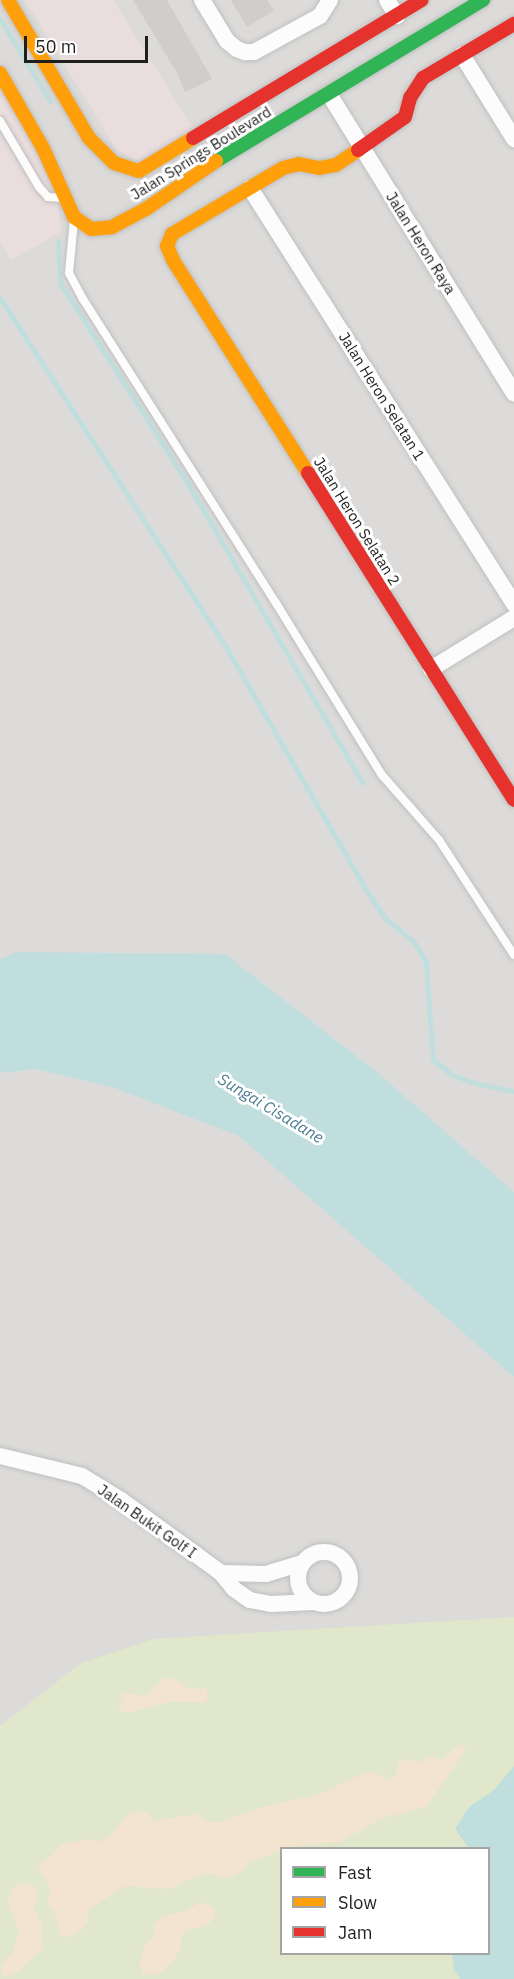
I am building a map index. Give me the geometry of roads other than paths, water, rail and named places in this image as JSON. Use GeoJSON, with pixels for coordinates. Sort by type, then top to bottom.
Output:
{"type":"FeatureCollection","features":[{"type":"Feature","properties":{"kind":"main road","name":"Jalan Springs Boulevard"},"geometry":{"type":"LineString","coordinates":[[8,0],[89,138],[114,163],[141,181],[422,0]]}},
{"type":"Feature","properties":{"kind":"main road","name":"Jalan Springs Boulevard"},"geometry":{"type":"LineString","coordinates":[[74,216],[91,229],[112,227],[146,209],[218,160],[483,0]]}},
{"type":"Feature","properties":{"kind":"main road"},"geometry":{"type":"LineString","coordinates":[[250,188],[283,168],[298,164],[320,168],[336,165],[405,117],[410,98],[423,78],[514,24]]}},
{"type":"Feature","properties":{"kind":"main road"},"geometry":{"type":"LineString","coordinates":[[0,73],[43,148],[74,216]]}},
{"type":"Feature","properties":{"kind":"main road"},"geometry":{"type":"LineString","coordinates":[[141,181],[146,209]]}},
{"type":"Feature","properties":{"kind":"main road","name":"Jalan Heron Selatan 2"},"geometry":{"type":"LineString","coordinates":[[250,188],[172,234],[167,246],[173,260],[514,800]]}},
{"type":"Feature","properties":{"kind":"street"},"geometry":{"type":"LineString","coordinates":[[202,0],[227,41],[237,49],[254,52],[320,16],[330,0]]}},
{"type":"Feature","properties":{"kind":"street"},"geometry":{"type":"LineString","coordinates":[[387,0],[397,16]]}},
{"type":"Feature","properties":{"kind":"street"},"geometry":{"type":"LineString","coordinates":[[462,55],[514,139]]}},
{"type":"Feature","properties":{"kind":"street","name":"Jalan Heron Raya"},"geometry":{"type":"LineString","coordinates":[[328,94],[514,393]]}},
{"type":"Feature","properties":{"kind":"street","name":"Jalan Heron Selatan 1"},"geometry":{"type":"LineString","coordinates":[[250,188],[514,604]]}},
{"type":"Feature","properties":{"kind":"street"},"geometry":{"type":"LineString","coordinates":[[431,669],[514,618]]}},
{"type":"Feature","properties":{"kind":"street","name":"Jalan Bukit Golf I"},"geometry":{"type":"LineString","coordinates":[[0,1456],[82,1476],[121,1500],[221,1574],[234,1589],[250,1600],[271,1604],[312,1602],[328,1604],[343,1596],[350,1582],[347,1565],[333,1554],[316,1553],[302,1563],[266,1574],[221,1574]]}},
{"type":"Feature","properties":{"kind":"street"},"geometry":{"type":"LineString","coordinates":[[302,1563],[298,1581],[300,1589],[312,1602]]}},
{"type":"Feature","properties":{"kind":"lane"},"geometry":{"type":"LineString","coordinates":[[0,121],[39,188],[48,197],[66,198]]}},
{"type":"Feature","properties":{"kind":"lane"},"geometry":{"type":"LineString","coordinates":[[74,216],[68,261],[69,273],[83,299],[270,593],[382,775],[439,840],[514,955]]}},
{"type":"Feature","properties":{"kind":"water","name":"Sungai Cisadane"},"geometry":{"type":"Polygon","coordinates":[[[17,952],[225,954],[378,1073],[514,1192],[514,1377],[239,1136],[112,1087],[35,1069],[0,1073],[0,959],[17,952]]]}},
{"type":"Feature","properties":{"kind":"water"},"geometry":{"type":"Polygon","coordinates":[[[514,1766],[514,1979],[460,1979],[454,1970],[452,1955],[490,1955],[490,1847],[468,1847],[455,1829],[469,1807],[494,1790],[514,1766]]]}},
{"type":"Feature","properties":{"kind":"waterway"},"geometry":{"type":"LineString","coordinates":[[0,19],[50,101]]}},
{"type":"Feature","properties":{"kind":"waterway"},"geometry":{"type":"LineString","coordinates":[[58,242],[60,283],[188,484],[363,783]]}},
{"type":"Feature","properties":{"kind":"waterway"},"geometry":{"type":"LineString","coordinates":[[0,298],[227,649],[368,893],[385,918],[415,943],[426,963],[433,1060],[452,1075],[475,1083],[514,1091]]}}]}
